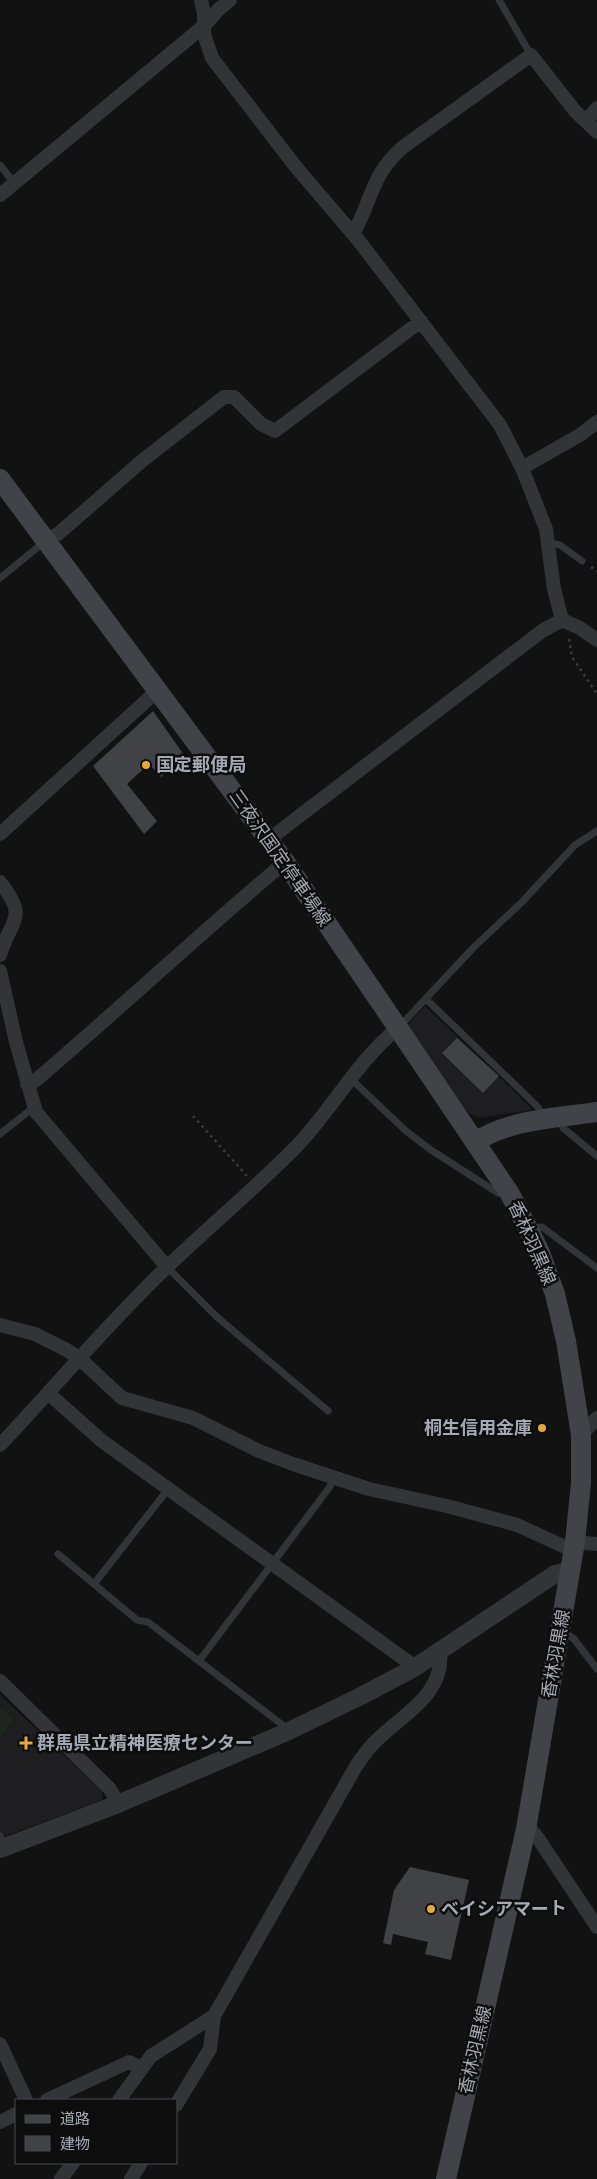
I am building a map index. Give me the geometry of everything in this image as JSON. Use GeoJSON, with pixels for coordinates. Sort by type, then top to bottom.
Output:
{"type":"FeatureCollection","features":[{"type":"Feature","properties":{"kind":"main road","name":"三夜沢国定停車場線"},"geometry":{"type":"LineString","coordinates":[[0,478],[285,862],[475,1142]]}},
{"type":"Feature","properties":{"kind":"main road"},"geometry":{"type":"LineString","coordinates":[[475,1142],[488,1134],[507,1127],[597,1112]]}},
{"type":"Feature","properties":{"kind":"main road","name":"香林羽黒線"},"geometry":{"type":"LineString","coordinates":[[446,2179],[526,1829],[561,1630],[573,1554],[581,1483],[581,1435],[570,1359],[555,1294],[529,1228],[510,1194],[475,1142]]}},
{"type":"Feature","properties":{"kind":"street"},"geometry":{"type":"LineString","coordinates":[[201,0],[206,44],[212,58],[296,167],[353,234],[500,425],[522,468],[540,511],[549,543],[554,589],[567,622],[597,640]]}},
{"type":"Feature","properties":{"kind":"street"},"geometry":{"type":"LineString","coordinates":[[0,195],[205,25],[230,0]]}},
{"type":"Feature","properties":{"kind":"street"},"geometry":{"type":"LineString","coordinates":[[353,234],[374,183],[388,162],[404,147],[531,55],[575,111],[587,120],[597,132]]}},
{"type":"Feature","properties":{"kind":"street"},"geometry":{"type":"LineString","coordinates":[[587,120],[597,108]]}},
{"type":"Feature","properties":{"kind":"street"},"geometry":{"type":"LineString","coordinates":[[46,540],[58,534],[143,460],[224,397],[234,397],[261,424],[275,431],[421,321]]}},
{"type":"Feature","properties":{"kind":"street"},"geometry":{"type":"LineString","coordinates":[[522,468],[580,435],[597,422]]}},
{"type":"Feature","properties":{"kind":"street"},"geometry":{"type":"LineString","coordinates":[[268,840],[542,630],[567,622]]}},
{"type":"Feature","properties":{"kind":"street"},"geometry":{"type":"LineString","coordinates":[[0,834],[157,691]]}},
{"type":"Feature","properties":{"kind":"street"},"geometry":{"type":"LineString","coordinates":[[27,1084],[35,1081],[141,991],[198,936],[285,862]]}},
{"type":"Feature","properties":{"kind":"street"},"geometry":{"type":"LineString","coordinates":[[0,882],[12,897],[17,910],[15,922],[0,955]]}},
{"type":"Feature","properties":{"kind":"street"},"geometry":{"type":"LineString","coordinates":[[0,971],[4,1007],[34,1107],[167,1267]]}},
{"type":"Feature","properties":{"kind":"street"},"geometry":{"type":"LineString","coordinates":[[0,1445],[79,1358],[167,1267],[254,1188],[296,1146],[350,1077],[384,1040],[398,1028]]}},
{"type":"Feature","properties":{"kind":"street"},"geometry":{"type":"LineString","coordinates":[[0,1325],[35,1334],[79,1358],[122,1398],[193,1418],[260,1451],[334,1478],[369,1489],[527,1528],[573,1554]]}},
{"type":"Feature","properties":{"kind":"street"},"geometry":{"type":"LineString","coordinates":[[48,1393],[102,1441],[407,1660],[414,1668]]}},
{"type":"Feature","properties":{"kind":"street"},"geometry":{"type":"LineString","coordinates":[[581,1435],[597,1418]]}},
{"type":"Feature","properties":{"kind":"street"},"geometry":{"type":"LineString","coordinates":[[2,1844],[118,1804],[289,1731],[414,1668],[555,1574],[573,1554],[597,1544]]}},
{"type":"Feature","properties":{"kind":"street"},"geometry":{"type":"LineString","coordinates":[[178,2102],[210,2049],[214,2016],[362,1757],[380,1737],[422,1701],[431,1690],[441,1668],[440,1651]]}},
{"type":"Feature","properties":{"kind":"street"},"geometry":{"type":"LineString","coordinates":[[0,1682],[110,1789],[118,1804]]}},
{"type":"Feature","properties":{"kind":"street"},"geometry":{"type":"LineString","coordinates":[[526,1829],[533,1832],[597,1927]]}},
{"type":"Feature","properties":{"kind":"street"},"geometry":{"type":"LineString","coordinates":[[120,2099],[151,2056],[214,2016]]}},
{"type":"Feature","properties":{"kind":"street"},"geometry":{"type":"LineString","coordinates":[[0,2044],[26,2099]]}},
{"type":"Feature","properties":{"kind":"street"},"geometry":{"type":"LineString","coordinates":[[49,2099],[129,2062],[142,2068]]}},
{"type":"Feature","properties":{"kind":"street"},"geometry":{"type":"LineString","coordinates":[[0,2122],[15,2114]]}},
{"type":"Feature","properties":{"kind":"street"},"geometry":{"type":"LineString","coordinates":[[61,2179],[72,2164]]}},
{"type":"Feature","properties":{"kind":"street"},"geometry":{"type":"LineString","coordinates":[[131,2179],[140,2164]]}},
{"type":"Feature","properties":{"kind":"lane"},"geometry":{"type":"LineString","coordinates":[[499,0],[531,55]]}},
{"type":"Feature","properties":{"kind":"lane"},"geometry":{"type":"LineString","coordinates":[[0,165],[14,184]]}},
{"type":"Feature","properties":{"kind":"lane"},"geometry":{"type":"LineString","coordinates":[[0,578],[46,540]]}},
{"type":"Feature","properties":{"kind":"lane"},"geometry":{"type":"LineString","coordinates":[[549,543],[560,545],[582,561]]}},
{"type":"Feature","properties":{"kind":"lane"},"geometry":{"type":"LineString","coordinates":[[398,1028],[474,947],[522,902],[576,845],[597,831]]}},
{"type":"Feature","properties":{"kind":"lane"},"geometry":{"type":"LineString","coordinates":[[426,999],[552,1119],[597,1156]]}},
{"type":"Feature","properties":{"kind":"lane"},"geometry":{"type":"LineString","coordinates":[[350,1077],[406,1130],[431,1150],[498,1193],[510,1194]]}},
{"type":"Feature","properties":{"kind":"lane"},"geometry":{"type":"LineString","coordinates":[[0,1134],[34,1107]]}},
{"type":"Feature","properties":{"kind":"lane"},"geometry":{"type":"LineString","coordinates":[[529,1228],[542,1227],[597,1268]]}},
{"type":"Feature","properties":{"kind":"lane"},"geometry":{"type":"LineString","coordinates":[[167,1267],[217,1317],[328,1411]]}},
{"type":"Feature","properties":{"kind":"lane"},"geometry":{"type":"LineString","coordinates":[[199,1661],[329,1488],[334,1478]]}},
{"type":"Feature","properties":{"kind":"lane"},"geometry":{"type":"LineString","coordinates":[[94,1584],[169,1488]]}},
{"type":"Feature","properties":{"kind":"lane"},"geometry":{"type":"LineString","coordinates":[[58,1554],[137,1620],[148,1622],[289,1731]]}},
{"type":"Feature","properties":{"kind":"lane"},"geometry":{"type":"LineString","coordinates":[[561,1630],[574,1639],[597,1669]]}},
{"type":"Feature","properties":{"kind":"path"},"geometry":{"type":"LineString","coordinates":[[567,622],[572,657],[597,694]]}},
{"type":"Feature","properties":{"kind":"path"},"geometry":{"type":"LineString","coordinates":[[194,1116],[250,1180],[254,1188]]}},
{"type":"Feature","properties":{"kind":"shaded area"},"geometry":{"type":"Polygon","coordinates":[[[425,1006],[532,1110],[479,1118],[463,1110],[407,1025],[425,1006]]]}},
{"type":"Feature","properties":{"kind":"shaded area","name":"群馬県立精神医療センター"},"geometry":{"type":"Polygon","coordinates":[[[0,1695],[102,1791],[102,1800],[0,1838],[0,1695]]]}},
{"type":"Feature","properties":{"kind":"shaded area"},"geometry":{"type":"Polygon","coordinates":[[[0,1708],[14,1719],[0,1737],[0,1708]]]}},
{"type":"Feature","properties":{"kind":"building"},"geometry":{"type":"Polygon","coordinates":[[[153,711],[184,755],[161,777],[149,764],[127,784],[157,821],[144,834],[93,766],[153,711]]]}},
{"type":"Feature","properties":{"kind":"building"},"geometry":{"type":"Polygon","coordinates":[[[457,1038],[499,1076],[483,1093],[442,1053],[457,1038]]]}},
{"type":"Feature","properties":{"kind":"building"},"geometry":{"type":"Polygon","coordinates":[[[410,1867],[469,1880],[451,1960],[425,1954],[428,1942],[393,1934],[391,1945],[383,1943],[394,1890],[410,1867]]]}},
{"type":"Feature","properties":{"kind":"place","name":"国定郵便局"},"geometry":{"type":"Point","coordinates":[146,765]}},
{"type":"Feature","properties":{"kind":"place","name":"桐生信用金庫"},"geometry":{"type":"Point","coordinates":[542,1428]}},
{"type":"Feature","properties":{"kind":"place","name":"群馬県立精神医療センター"},"geometry":{"type":"Point","coordinates":[26,1743]}},
{"type":"Feature","properties":{"kind":"place","name":"ベイシアマート"},"geometry":{"type":"Point","coordinates":[431,1909]}}]}
